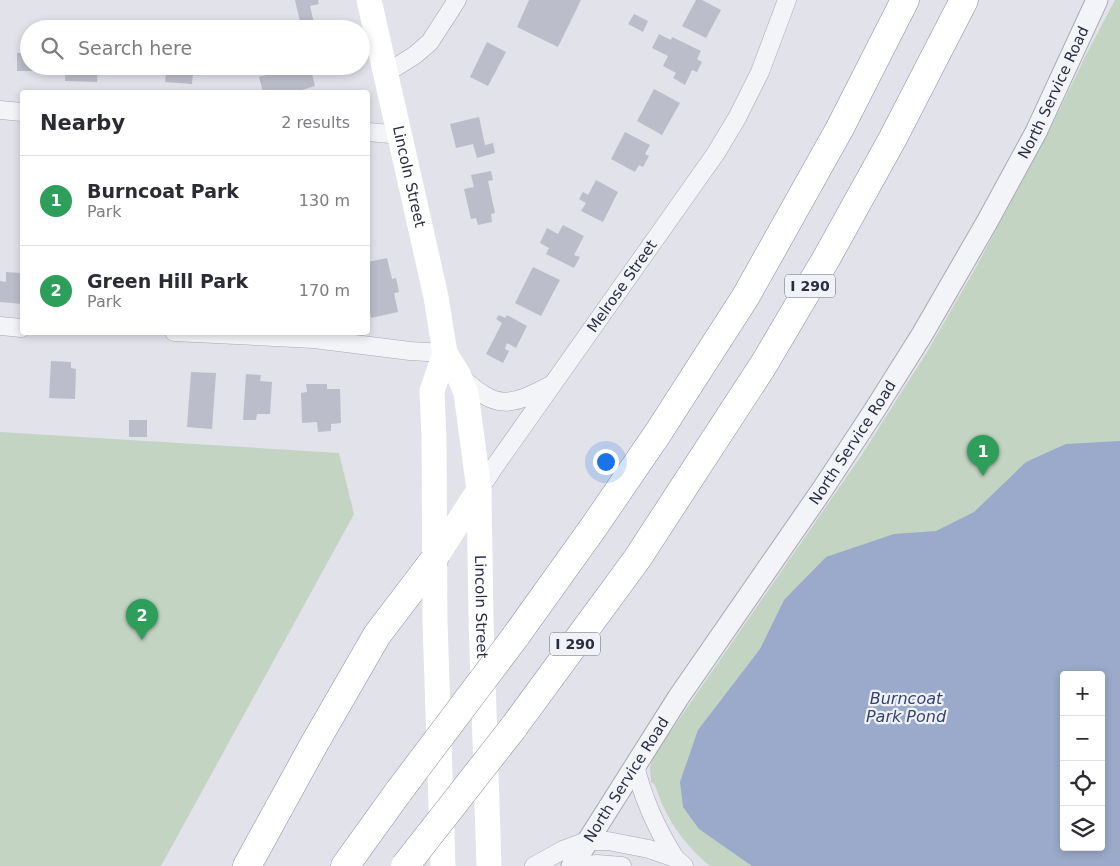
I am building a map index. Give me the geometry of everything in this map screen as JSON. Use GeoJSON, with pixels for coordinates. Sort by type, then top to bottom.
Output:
{"type":"FeatureCollection","features":[{"type":"Feature","properties":{"kind":"highway"},"geometry":{"type":"LineString","coordinates":[[346,866],[399,791],[515,637],[658,433],[746,296],[840,128],[905,0]]}},
{"type":"Feature","properties":{"kind":"highway","name":"I 290"},"geometry":{"type":"LineString","coordinates":[[405,866],[513,728],[637,559],[764,364],[826,259],[893,138],[964,0]]}},
{"type":"Feature","properties":{"kind":"highway"},"geometry":{"type":"LineString","coordinates":[[247,866],[377,635],[434,560]]}},
{"type":"Feature","properties":{"kind":"main road","name":"Lincoln Street"},"geometry":{"type":"LineString","coordinates":[[369,0],[436,297],[445,353],[458,374],[466,393],[480,490],[481,619],[489,866]]}},
{"type":"Feature","properties":{"kind":"main road","name":"Lincoln Street"},"geometry":{"type":"LineString","coordinates":[[443,866],[434,560],[432,391],[445,353]]}},
{"type":"Feature","properties":{"kind":"main road","name":"Melrose Street"},"geometry":{"type":"LineString","coordinates":[[434,560],[480,490]]}},
{"type":"Feature","properties":{"kind":"street"},"geometry":{"type":"LineString","coordinates":[[386,71],[415,55],[430,42],[457,0]]}},
{"type":"Feature","properties":{"kind":"street","name":"Melrose Street"},"geometry":{"type":"LineString","coordinates":[[480,490],[494,466],[716,153],[737,118],[760,72],[787,0]]}},
{"type":"Feature","properties":{"kind":"street","name":"North Service Road"},"geometry":{"type":"LineString","coordinates":[[572,866],[678,698],[859,435],[923,333],[1036,132],[1097,0]]}},
{"type":"Feature","properties":{"kind":"street"},"geometry":{"type":"LineString","coordinates":[[0,110],[20,112]]}},
{"type":"Feature","properties":{"kind":"street"},"geometry":{"type":"LineString","coordinates":[[370,132],[400,134]]}},
{"type":"Feature","properties":{"kind":"street"},"geometry":{"type":"LineString","coordinates":[[0,326],[20,328]]}},
{"type":"Feature","properties":{"kind":"street"},"geometry":{"type":"LineString","coordinates":[[234,335],[314,339],[410,351],[445,353]]}},
{"type":"Feature","properties":{"kind":"street"},"geometry":{"type":"LineString","coordinates":[[458,374],[483,395],[491,400],[499,401],[513,402],[526,398],[554,383]]}},
{"type":"Feature","properties":{"kind":"street"},"geometry":{"type":"LineString","coordinates":[[635,765],[640,785],[658,831],[680,862]]}},
{"type":"Feature","properties":{"kind":"street"},"geometry":{"type":"LineString","coordinates":[[534,866],[563,850],[587,841],[608,841],[650,848],[680,862]]}},
{"type":"Feature","properties":{"kind":"street"},"geometry":{"type":"LineString","coordinates":[[579,866],[597,864],[622,866]]}},
{"type":"Feature","properties":{"kind":"green space","name":"Burncoat Park Pond"},"geometry":{"type":"Polygon","coordinates":[[[1115,0],[1120,0],[1120,866],[710,866],[676,830],[664,809],[655,785],[651,782],[650,767],[653,757],[861,456],[927,352],[975,269],[1049,131],[1115,0]]]}},
{"type":"Feature","properties":{"kind":"green space"},"geometry":{"type":"Polygon","coordinates":[[[0,432],[339,453],[354,514],[161,866],[0,866],[0,432]]]}},
{"type":"Feature","properties":{"kind":"water","name":"Burncoat Park Pond"},"geometry":{"type":"Polygon","coordinates":[[[1120,441],[1120,866],[752,866],[699,829],[683,807],[680,782],[698,730],[760,649],[784,600],[826,557],[894,534],[936,531],[974,512],[1026,462],[1066,444],[1120,441]]]}},
{"type":"Feature","properties":{"kind":"building"},"geometry":{"type":"Polygon","coordinates":[[[295,0],[318,0],[319,4],[310,6],[313,20],[300,20],[295,0]]]}},
{"type":"Feature","properties":{"kind":"building"},"geometry":{"type":"Polygon","coordinates":[[[529,0],[581,0],[558,47],[517,27],[529,0]]]}},
{"type":"Feature","properties":{"kind":"building"},"geometry":{"type":"Polygon","coordinates":[[[696,0],[702,0],[721,10],[706,38],[682,26],[696,0]]]}},
{"type":"Feature","properties":{"kind":"building"},"geometry":{"type":"Polygon","coordinates":[[[634,14],[648,21],[643,32],[628,24],[634,14]]]}},
{"type":"Feature","properties":{"kind":"building"},"geometry":{"type":"Polygon","coordinates":[[[659,34],[671,40],[672,37],[701,51],[697,59],[702,62],[697,72],[692,70],[685,85],[673,78],[676,73],[663,66],[668,56],[652,48],[659,34]]]}},
{"type":"Feature","properties":{"kind":"building"},"geometry":{"type":"Polygon","coordinates":[[[487,42],[506,52],[488,86],[470,77],[487,42]]]}},
{"type":"Feature","properties":{"kind":"building"},"geometry":{"type":"Polygon","coordinates":[[[17,53],[20,53],[20,71],[17,71],[17,53]]]}},
{"type":"Feature","properties":{"kind":"building"},"geometry":{"type":"Polygon","coordinates":[[[65,75],[97,75],[97,82],[65,81],[65,75]]]}},
{"type":"Feature","properties":{"kind":"building"},"geometry":{"type":"Polygon","coordinates":[[[166,75],[193,75],[192,84],[165,82],[166,75]]]}},
{"type":"Feature","properties":{"kind":"building"},"geometry":{"type":"Polygon","coordinates":[[[266,75],[312,75],[315,86],[302,90],[262,90],[259,77],[266,75]]]}},
{"type":"Feature","properties":{"kind":"building"},"geometry":{"type":"Polygon","coordinates":[[[654,89],[680,103],[662,135],[637,121],[654,89]]]}},
{"type":"Feature","properties":{"kind":"building"},"geometry":{"type":"Polygon","coordinates":[[[479,117],[485,145],[493,143],[495,153],[477,158],[473,144],[456,148],[450,124],[479,117]]]}},
{"type":"Feature","properties":{"kind":"building"},"geometry":{"type":"Polygon","coordinates":[[[625,132],[650,145],[645,154],[649,156],[643,167],[639,165],[635,172],[611,159],[625,132]]]}},
{"type":"Feature","properties":{"kind":"building"},"geometry":{"type":"Polygon","coordinates":[[[491,171],[493,180],[488,181],[495,213],[491,214],[492,222],[478,225],[476,218],[471,219],[464,189],[474,187],[471,175],[491,171]]]}},
{"type":"Feature","properties":{"kind":"building"},"geometry":{"type":"Polygon","coordinates":[[[596,180],[618,192],[603,222],[581,211],[586,203],[579,199],[583,192],[588,195],[596,180]]]}},
{"type":"Feature","properties":{"kind":"building"},"geometry":{"type":"Polygon","coordinates":[[[563,225],[584,236],[574,255],[580,257],[574,268],[546,254],[549,248],[540,243],[547,228],[558,234],[563,225]]]}},
{"type":"Feature","properties":{"kind":"building"},"geometry":{"type":"Polygon","coordinates":[[[387,258],[392,279],[396,278],[399,292],[394,293],[398,312],[371,318],[370,262],[387,258]]]}},
{"type":"Feature","properties":{"kind":"building"},"geometry":{"type":"Polygon","coordinates":[[[533,267],[560,280],[541,316],[515,303],[533,267]]]}},
{"type":"Feature","properties":{"kind":"building"},"geometry":{"type":"Polygon","coordinates":[[[6,272],[20,273],[20,304],[0,302],[0,281],[6,282],[6,272]]]}},
{"type":"Feature","properties":{"kind":"building"},"geometry":{"type":"Polygon","coordinates":[[[499,315],[505,318],[507,315],[527,326],[516,348],[507,343],[505,349],[509,351],[503,363],[486,354],[502,323],[496,319],[499,315]]]}},
{"type":"Feature","properties":{"kind":"building"},"geometry":{"type":"Polygon","coordinates":[[[51,361],[71,362],[71,368],[76,369],[75,399],[49,398],[51,361]]]}},
{"type":"Feature","properties":{"kind":"building"},"geometry":{"type":"Polygon","coordinates":[[[191,372],[216,373],[212,429],[187,427],[191,372]]]}},
{"type":"Feature","properties":{"kind":"building"},"geometry":{"type":"Polygon","coordinates":[[[246,374],[261,375],[260,381],[272,382],[270,414],[257,414],[256,420],[243,420],[246,374]]]}},
{"type":"Feature","properties":{"kind":"building"},"geometry":{"type":"Polygon","coordinates":[[[306,384],[327,384],[327,389],[340,389],[341,423],[331,424],[331,431],[318,432],[317,422],[302,423],[301,393],[307,392],[306,384]]]}},
{"type":"Feature","properties":{"kind":"building"},"geometry":{"type":"Polygon","coordinates":[[[129,420],[147,420],[147,437],[129,437],[129,420]]]}},
{"type":"Feature","properties":{"kind":"place","name":"Burncoat Park"},"geometry":{"type":"Point","coordinates":[983,476]}},
{"type":"Feature","properties":{"kind":"place","name":"Green Hill Park"},"geometry":{"type":"Point","coordinates":[142,640]}}]}
